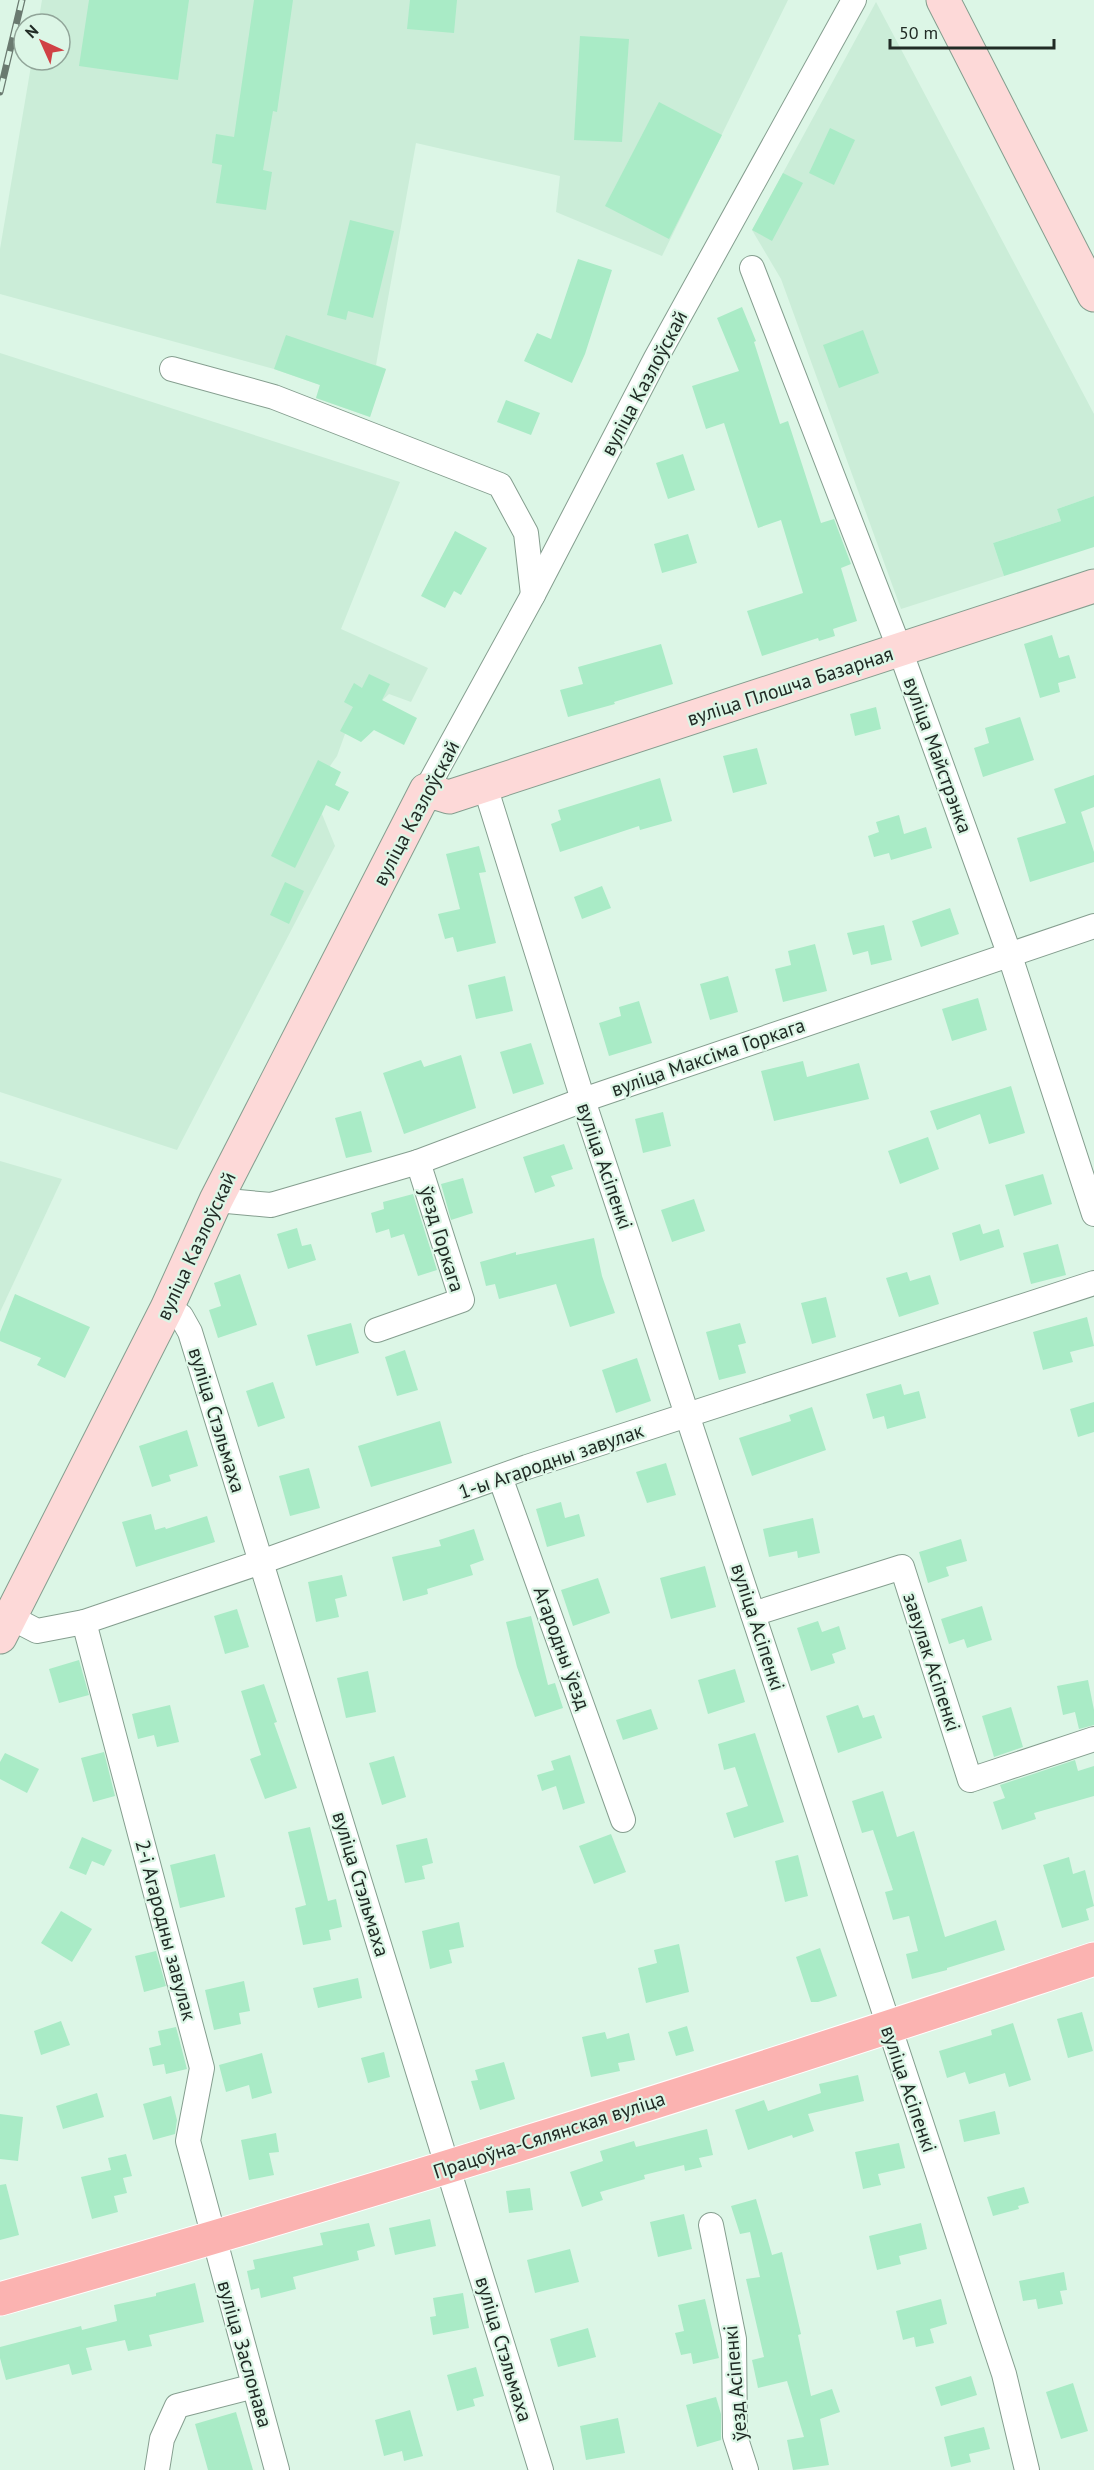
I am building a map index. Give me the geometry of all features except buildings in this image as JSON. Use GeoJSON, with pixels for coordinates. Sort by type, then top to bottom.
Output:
{"type":"FeatureCollection","features":[{"type":"Feature","properties":{"kind":"main road","name":"Працоўна-Сялянская вуліца"},"geometry":{"type":"LineString","coordinates":[[0,2299],[213,2239],[448,2168],[888,2028],[1094,1959]]}},
{"type":"Feature","properties":{"kind":"street","name":"вуліца Казлоўскай"},"geometry":{"type":"LineString","coordinates":[[5,1627],[167,1308],[216,1200],[426,790],[533,595],[656,358],[854,0]]}},
{"type":"Feature","properties":{"kind":"street"},"geometry":{"type":"LineString","coordinates":[[943,0],[1094,295]]}},
{"type":"Feature","properties":{"kind":"street","name":"вуліца Майстрэнка"},"geometry":{"type":"LineString","coordinates":[[752,268],[900,650],[1010,953],[1094,1214]]}},
{"type":"Feature","properties":{"kind":"street"},"geometry":{"type":"LineString","coordinates":[[172,369],[274,397],[500,485],[526,533],[533,595]]}},
{"type":"Feature","properties":{"kind":"street","name":"вуліца Плошча Базарная"},"geometry":{"type":"LineString","coordinates":[[426,790],[449,796],[485,786],[1094,586]]}},
{"type":"Feature","properties":{"kind":"street","name":"вуліца Асіпенкі"},"geometry":{"type":"LineString","coordinates":[[485,786],[583,1100],[689,1415],[888,2028],[1004,2374],[1027,2470]]}},
{"type":"Feature","properties":{"kind":"street","name":"вуліца Максіма Горкага"},"geometry":{"type":"LineString","coordinates":[[216,1200],[271,1205],[418,1162],[583,1100],[1094,926]]}},
{"type":"Feature","properties":{"kind":"street","name":"ўезд Горкага"},"geometry":{"type":"LineString","coordinates":[[377,1330],[462,1300],[418,1162]]}},
{"type":"Feature","properties":{"kind":"street","name":"1-ы Агародны завулак"},"geometry":{"type":"LineString","coordinates":[[5,1627],[37,1631],[84,1622],[500,1477],[1094,1282]]}},
{"type":"Feature","properties":{"kind":"street","name":"вуліца Стэльмаха"},"geometry":{"type":"LineString","coordinates":[[167,1308],[181,1316],[190,1332],[541,2470]]}},
{"type":"Feature","properties":{"kind":"street","name":"Агародны ўезд"},"geometry":{"type":"LineString","coordinates":[[500,1477],[623,1820]]}},
{"type":"Feature","properties":{"kind":"street","name":"завулак Асіпенкі"},"geometry":{"type":"LineString","coordinates":[[753,1614],[902,1567],[970,1780],[1094,1739]]}},
{"type":"Feature","properties":{"kind":"street","name":"2-і Агародны завулак"},"geometry":{"type":"LineString","coordinates":[[84,1622],[202,2068],[188,2141],[213,2239]]}},
{"type":"Feature","properties":{"kind":"street","name":"ўезд Асіпенкі"},"geometry":{"type":"LineString","coordinates":[[711,2225],[734,2338],[735,2436],[746,2470]]}},
{"type":"Feature","properties":{"kind":"street","name":"вуліца Заслонава"},"geometry":{"type":"LineString","coordinates":[[213,2239],[277,2470]]}},
{"type":"Feature","properties":{"kind":"street"},"geometry":{"type":"LineString","coordinates":[[157,2470],[162,2439],[177,2406],[254,2386]]}},
{"type":"Feature","properties":{"kind":"shaded area"},"geometry":{"type":"Polygon","coordinates":[[[42,0],[788,0],[662,256],[556,212],[560,176],[416,143],[376,365],[386,369],[370,417],[316,398],[320,385],[274,369],[0,294],[0,249],[30,72],[72,72],[72,12],[40,12],[42,0]]]}},
{"type":"Feature","properties":{"kind":"shaded area"},"geometry":{"type":"Polygon","coordinates":[[[876,2],[1094,414],[1094,496],[1057,509],[1061,521],[993,543],[1004,576],[901,609],[781,279],[752,230],[876,2]]]}},
{"type":"Feature","properties":{"kind":"shaded area"},"geometry":{"type":"Polygon","coordinates":[[[0,353],[400,482],[341,629],[428,668],[411,702],[389,694],[345,734],[337,756],[330,766],[322,814],[335,846],[177,1150],[0,1092],[0,353]]]}},
{"type":"Feature","properties":{"kind":"shaded area"},"geometry":{"type":"Polygon","coordinates":[[[0,1161],[62,1179],[0,1312],[0,1161]]]}},
{"type":"Feature","properties":{"kind":"railway"},"geometry":{"type":"LineString","coordinates":[[0,92],[22,0]]}}]}
